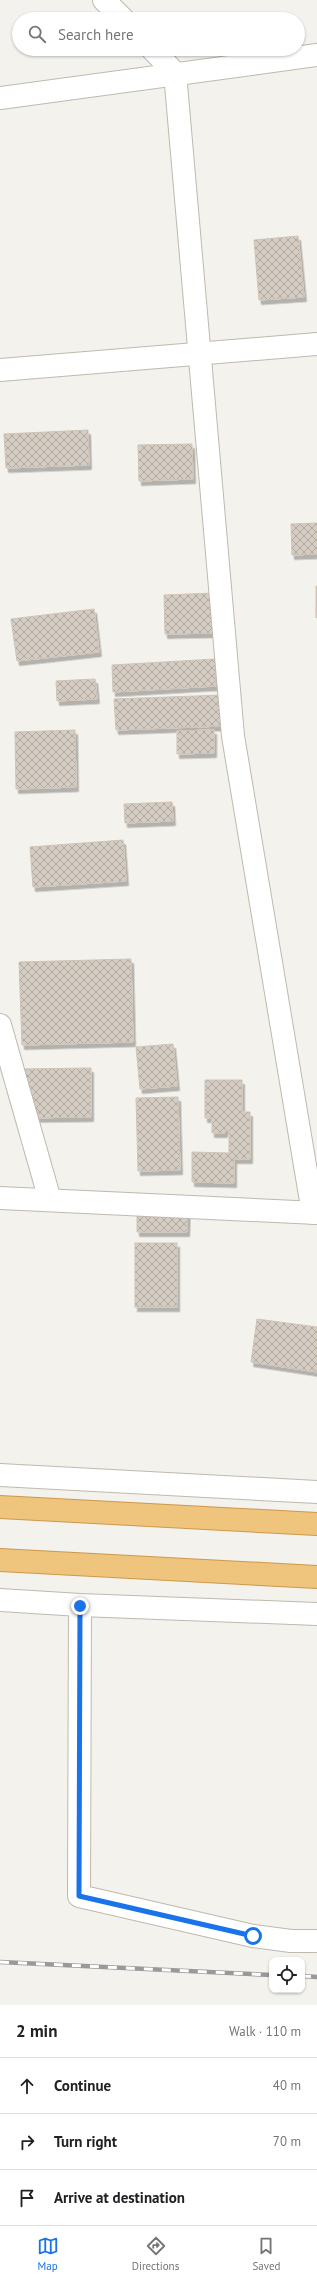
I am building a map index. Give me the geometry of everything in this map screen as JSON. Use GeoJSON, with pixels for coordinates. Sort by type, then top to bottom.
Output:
{"type":"FeatureCollection","features":[{"type":"Feature","properties":{"kind":"highway"},"geometry":{"type":"LineString","coordinates":[[0,1507],[317,1524]]}},
{"type":"Feature","properties":{"kind":"highway"},"geometry":{"type":"LineString","coordinates":[[0,1560],[317,1577]]}},
{"type":"Feature","properties":{"kind":"street"},"geometry":{"type":"LineString","coordinates":[[104,0],[115,12]]}},
{"type":"Feature","properties":{"kind":"street"},"geometry":{"type":"LineString","coordinates":[[0,98],[175,73],[317,55]]}},
{"type":"Feature","properties":{"kind":"street"},"geometry":{"type":"LineString","coordinates":[[0,1198],[315,1213],[233,736],[175,73],[159,56]]}},
{"type":"Feature","properties":{"kind":"street"},"geometry":{"type":"LineString","coordinates":[[0,370],[317,344]]}},
{"type":"Feature","properties":{"kind":"street"},"geometry":{"type":"LineString","coordinates":[[0,1025],[50,1200]]}},
{"type":"Feature","properties":{"kind":"street"},"geometry":{"type":"LineString","coordinates":[[0,1475],[317,1492]]}},
{"type":"Feature","properties":{"kind":"street"},"geometry":{"type":"LineString","coordinates":[[0,1600],[80,1606],[317,1614]]}},
{"type":"Feature","properties":{"kind":"street"},"geometry":{"type":"LineString","coordinates":[[80,1606],[79,1896],[253,1936],[291,1941],[317,1941]]}},
{"type":"Feature","properties":{"kind":"building"},"geometry":{"type":"Polygon","coordinates":[[[298,236],[304,297],[259,300],[254,240],[298,236]]]}},
{"type":"Feature","properties":{"kind":"building"},"geometry":{"type":"Polygon","coordinates":[[[88,430],[89,465],[6,468],[4,434],[88,430]]]}},
{"type":"Feature","properties":{"kind":"building"},"geometry":{"type":"Polygon","coordinates":[[[192,444],[193,479],[139,481],[138,445],[192,444]]]}},
{"type":"Feature","properties":{"kind":"building"},"geometry":{"type":"Polygon","coordinates":[[[317,523],[317,554],[292,555],[291,524],[317,523]]]}},
{"type":"Feature","properties":{"kind":"building"},"geometry":{"type":"Polygon","coordinates":[[[316,586],[317,586],[316,618],[316,586]]]}},
{"type":"Feature","properties":{"kind":"building"},"geometry":{"type":"Polygon","coordinates":[[[214,593],[215,633],[165,634],[164,595],[214,593]]]}},
{"type":"Feature","properties":{"kind":"building"},"geometry":{"type":"Polygon","coordinates":[[[94,609],[99,652],[17,661],[11,619],[94,609]]]}},
{"type":"Feature","properties":{"kind":"building"},"geometry":{"type":"Polygon","coordinates":[[[215,659],[216,686],[113,692],[112,665],[215,659]]]}},
{"type":"Feature","properties":{"kind":"building"},"geometry":{"type":"Polygon","coordinates":[[[95,679],[97,699],[57,701],[56,681],[95,679]]]}},
{"type":"Feature","properties":{"kind":"building"},"geometry":{"type":"Polygon","coordinates":[[[222,695],[223,726],[116,730],[114,699],[222,695]]]}},
{"type":"Feature","properties":{"kind":"building"},"geometry":{"type":"Polygon","coordinates":[[[75,730],[76,787],[16,789],[15,732],[75,730]]]}},
{"type":"Feature","properties":{"kind":"building"},"geometry":{"type":"Polygon","coordinates":[[[214,730],[214,753],[177,754],[177,731],[214,730]]]}},
{"type":"Feature","properties":{"kind":"building"},"geometry":{"type":"Polygon","coordinates":[[[172,802],[173,821],[125,823],[124,804],[172,802]]]}},
{"type":"Feature","properties":{"kind":"building"},"geometry":{"type":"Polygon","coordinates":[[[123,840],[126,881],[33,887],[30,847],[123,840]]]}},
{"type":"Feature","properties":{"kind":"building"},"geometry":{"type":"Polygon","coordinates":[[[131,959],[133,1042],[22,1045],[19,962],[131,959]]]}},
{"type":"Feature","properties":{"kind":"building"},"geometry":{"type":"Polygon","coordinates":[[[173,1044],[177,1086],[140,1089],[136,1047],[173,1044]]]}},
{"type":"Feature","properties":{"kind":"building"},"geometry":{"type":"Polygon","coordinates":[[[91,1068],[91,1117],[18,1118],[17,1069],[91,1068]]]}},
{"type":"Feature","properties":{"kind":"building"},"geometry":{"type":"Polygon","coordinates":[[[205,1080],[242,1080],[242,1112],[250,1112],[250,1159],[234,1159],[234,1183],[192,1182],[192,1152],[229,1153],[229,1130],[225,1130],[225,1133],[212,1133],[212,1118],[205,1118],[205,1080]]]}},
{"type":"Feature","properties":{"kind":"building"},"geometry":{"type":"Polygon","coordinates":[[[178,1097],[180,1170],[138,1171],[136,1098],[178,1097]]]}},
{"type":"Feature","properties":{"kind":"building"},"geometry":{"type":"Polygon","coordinates":[[[137,1202],[188,1203],[187,1232],[137,1232],[137,1202]]]}},
{"type":"Feature","properties":{"kind":"building"},"geometry":{"type":"Polygon","coordinates":[[[135,1243],[177,1243],[177,1307],[135,1307],[135,1243]]]}},
{"type":"Feature","properties":{"kind":"building"},"geometry":{"type":"Polygon","coordinates":[[[257,1319],[317,1327],[317,1372],[251,1362],[257,1319]]]}},
{"type":"Feature","properties":{"kind":"railway"},"geometry":{"type":"LineString","coordinates":[[0,1962],[269,1975]]}},
{"type":"Feature","properties":{"kind":"railway"},"geometry":{"type":"LineString","coordinates":[[305,1976],[317,1977]]}},
{"type":"Feature","properties":{"kind":"route"},"geometry":{"type":"LineString","coordinates":[[80,1606],[79,1896],[253,1936]]}}]}
